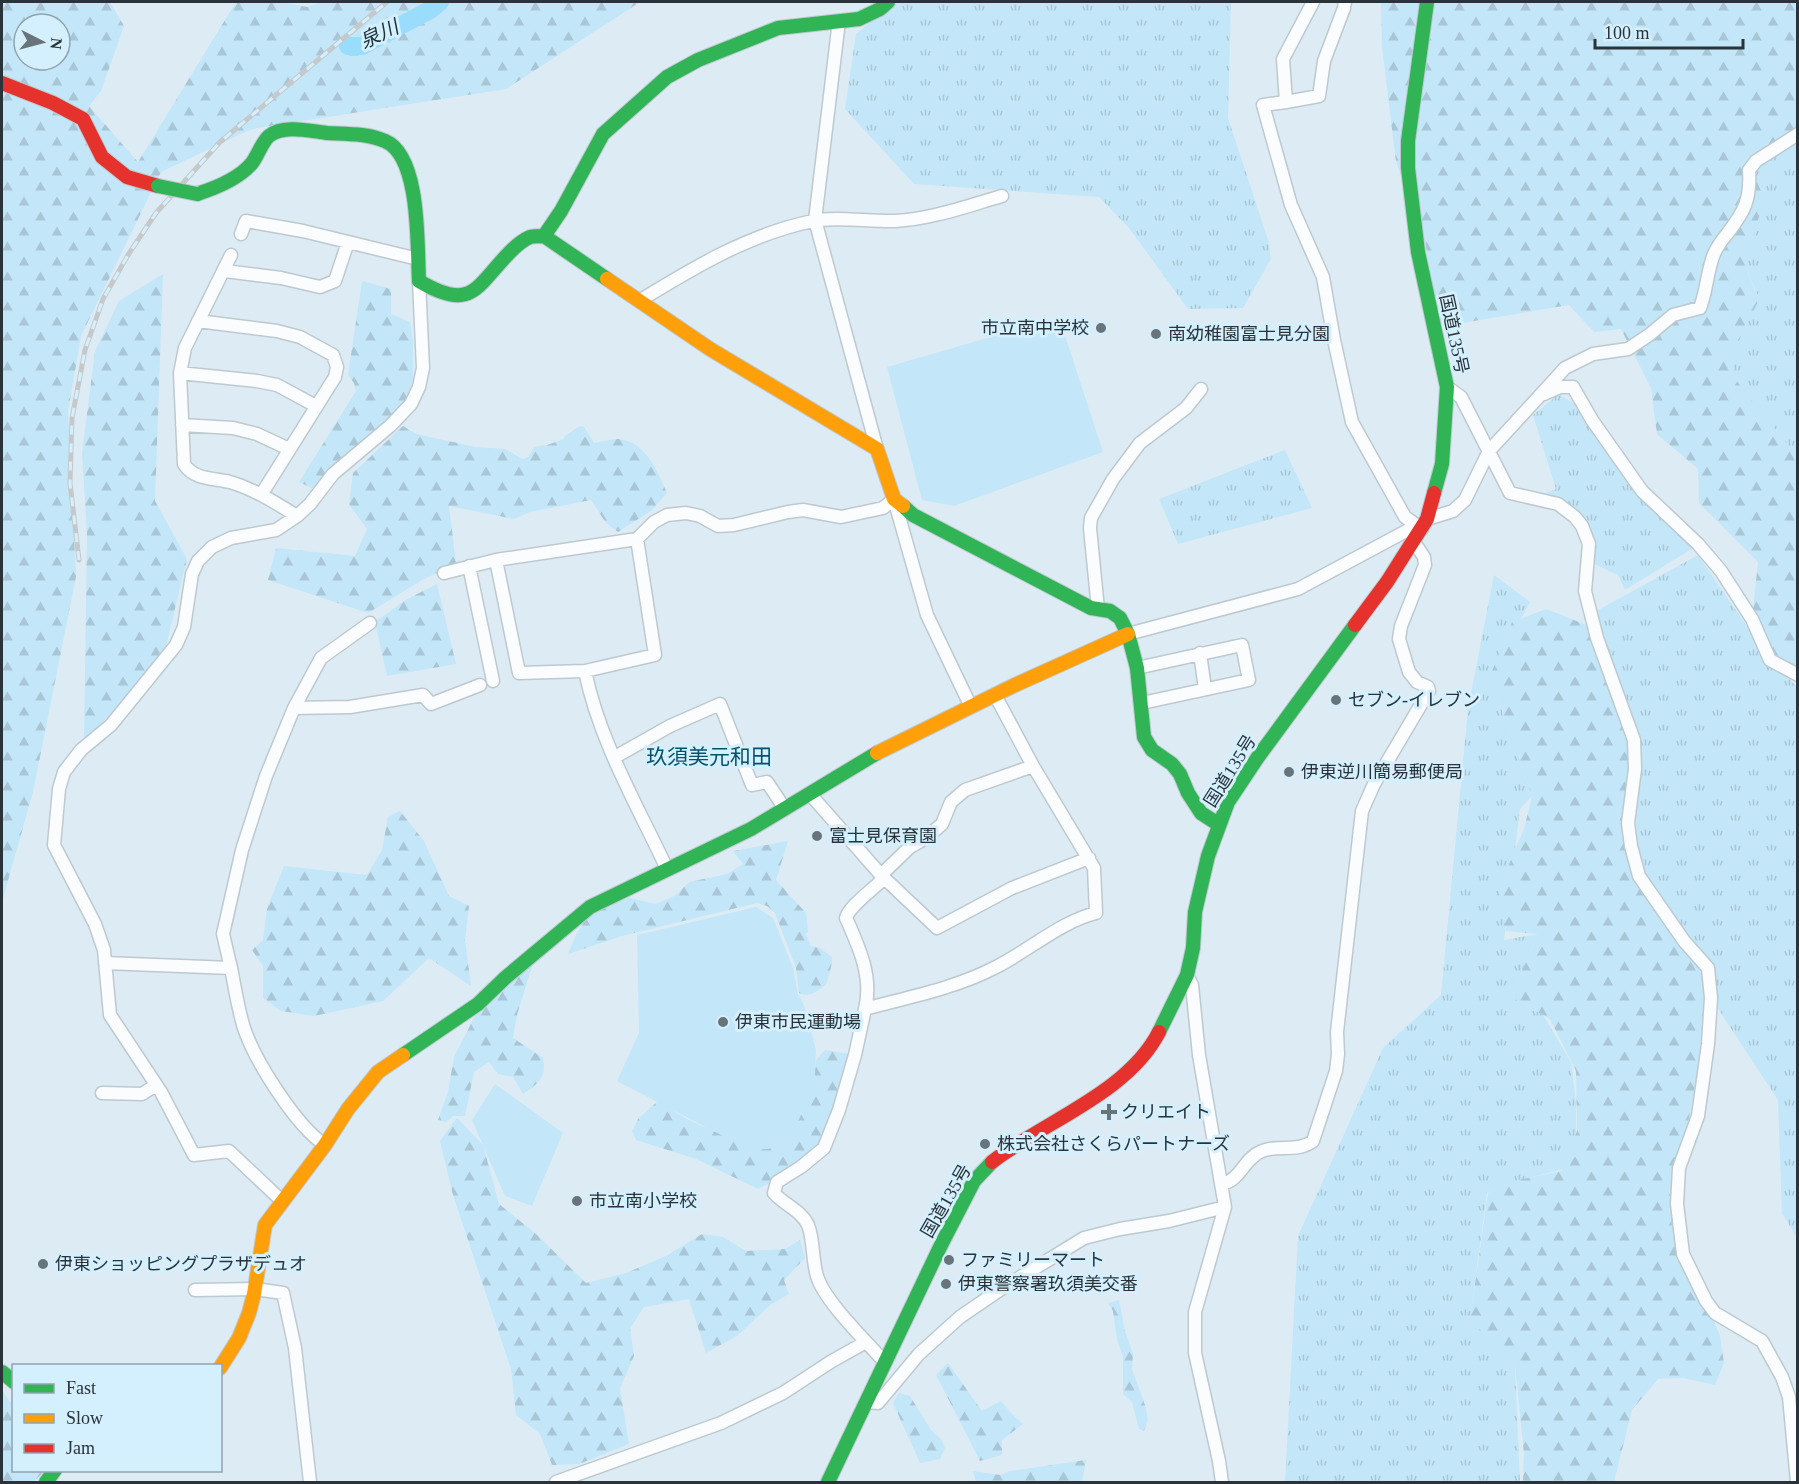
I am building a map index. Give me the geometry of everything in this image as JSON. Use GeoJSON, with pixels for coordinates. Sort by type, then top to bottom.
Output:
{"type":"FeatureCollection","features":[{"type":"Feature","properties":{"kind":"main road"},"geometry":{"type":"LineString","coordinates":[[544,236],[561,211],[603,134],[667,77],[698,60],[778,28],[859,19],[868,16],[888,2]]}},
{"type":"Feature","properties":{"kind":"main road","name":"国道135号"},"geometry":{"type":"LineString","coordinates":[[828,1482],[974,1181],[986,1167],[1005,1152],[1076,1110],[1119,1078],[1139,1059],[1156,1036],[1187,975],[1193,948],[1195,912],[1208,856],[1228,802],[1258,757],[1381,591],[1425,524],[1442,464],[1447,387],[1418,252],[1408,168],[1408,141],[1426,2]]}},
{"type":"Feature","properties":{"kind":"main road"},"geometry":{"type":"LineString","coordinates":[[2,83],[53,103],[83,118],[102,157],[127,177],[197,194],[221,186],[250,165],[269,136],[283,129],[366,136],[386,141],[399,150],[405,160],[413,187],[419,281],[447,295],[466,295],[483,285],[517,245],[527,238],[544,236],[710,349],[877,449],[894,499],[913,515],[1091,608],[1110,611],[1120,618],[1128,634],[1137,668],[1144,736],[1152,750],[1172,764],[1180,774],[1188,793],[1201,813],[1218,824]]}},
{"type":"Feature","properties":{"kind":"main road"},"geometry":{"type":"LineString","coordinates":[[222,1365],[234,1349],[245,1327],[253,1303],[265,1225],[325,1145],[348,1109],[378,1072],[478,1004],[590,907],[751,829],[866,759],[995,695],[1128,634]]}},
{"type":"Feature","properties":{"kind":"street"},"geometry":{"type":"LineString","coordinates":[[1286,102],[1283,59],[1313,2]]}},
{"type":"Feature","properties":{"kind":"street"},"geometry":{"type":"LineString","coordinates":[[1345,2],[1324,61],[1320,96],[1263,105],[1291,205],[1323,277],[1352,422],[1405,518],[1425,524]]}},
{"type":"Feature","properties":{"kind":"street"},"geometry":{"type":"LineString","coordinates":[[839,21],[815,220],[877,449]]}},
{"type":"Feature","properties":{"kind":"street"},"geometry":{"type":"LineString","coordinates":[[1128,634],[1298,589],[1410,529],[1453,511],[1465,500],[1489,452],[1565,368],[1593,354],[1628,349],[1673,315],[1700,308],[1714,251],[1747,204],[1749,170],[1756,160],[1797,134]]}},
{"type":"Feature","properties":{"kind":"street"},"geometry":{"type":"LineString","coordinates":[[639,301],[728,250],[815,220],[895,221],[930,217],[1002,196]]}},
{"type":"Feature","properties":{"kind":"street"},"geometry":{"type":"LineString","coordinates":[[241,234],[246,221],[303,231],[418,259]]}},
{"type":"Feature","properties":{"kind":"street"},"geometry":{"type":"LineString","coordinates":[[225,271],[281,278],[320,287],[335,281],[348,242]]}},
{"type":"Feature","properties":{"kind":"street"},"geometry":{"type":"LineString","coordinates":[[231,255],[185,348],[180,373],[184,464],[188,470],[210,480],[229,482],[261,495],[297,516]]}},
{"type":"Feature","properties":{"kind":"street"},"geometry":{"type":"LineString","coordinates":[[282,1201],[229,1151],[194,1155],[156,1085],[110,1015],[104,950],[95,924],[54,845],[58,789],[64,772],[81,750],[111,725],[176,645],[184,627],[192,574],[198,561],[212,547],[231,538],[276,530],[297,516],[310,504],[333,474],[390,426],[411,404],[419,387],[423,368],[419,281]]}},
{"type":"Feature","properties":{"kind":"street"},"geometry":{"type":"LineString","coordinates":[[198,321],[277,331],[300,337],[333,355],[337,367],[335,377],[261,495]]}},
{"type":"Feature","properties":{"kind":"street"},"geometry":{"type":"LineString","coordinates":[[180,373],[277,385],[316,406]]}},
{"type":"Feature","properties":{"kind":"street"},"geometry":{"type":"LineString","coordinates":[[1447,387],[1461,397],[1509,493],[1558,504],[1575,517],[1582,526],[1589,544],[1585,591],[1597,638],[1634,740],[1635,769],[1628,823],[1639,876],[1683,941],[1708,968],[1711,998],[1708,1044],[1698,1116],[1679,1168],[1677,1204],[1683,1254],[1706,1301],[1716,1313],[1762,1341],[1782,1377],[1789,1397],[1797,1482]]}},
{"type":"Feature","properties":{"kind":"street"},"geometry":{"type":"LineString","coordinates":[[1539,396],[1560,387],[1573,387],[1592,420],[1642,490],[1698,544],[1720,571],[1752,619],[1770,660],[1797,675]]}},
{"type":"Feature","properties":{"kind":"street"},"geometry":{"type":"LineString","coordinates":[[1098,609],[1091,518],[1113,479],[1140,443],[1186,408],[1201,388]]}},
{"type":"Feature","properties":{"kind":"street"},"geometry":{"type":"LineString","coordinates":[[182,425],[233,428],[290,449]]}},
{"type":"Feature","properties":{"kind":"street"},"geometry":{"type":"LineString","coordinates":[[444,573],[496,560],[637,539],[654,522],[667,515],[686,513],[700,516],[718,526],[734,525],[803,510],[841,517],[883,508],[894,499],[927,615],[971,707]]}},
{"type":"Feature","properties":{"kind":"street"},"geometry":{"type":"LineString","coordinates":[[496,560],[519,673],[585,671],[655,655],[637,539]]}},
{"type":"Feature","properties":{"kind":"street"},"geometry":{"type":"LineString","coordinates":[[1222,1184],[1231,1182],[1260,1152],[1273,1148],[1305,1147],[1313,1141],[1336,1071],[1339,1009],[1362,812],[1374,784],[1429,691],[1428,687],[1418,682],[1408,672],[1399,639],[1401,626],[1425,565],[1424,557],[1414,542]]}},
{"type":"Feature","properties":{"kind":"street"},"geometry":{"type":"LineString","coordinates":[[469,566],[493,681]]}},
{"type":"Feature","properties":{"kind":"street"},"geometry":{"type":"LineString","coordinates":[[325,1145],[314,1138],[296,1118],[256,1056],[243,1026],[224,934],[243,850],[266,776],[294,708],[321,658],[370,623]]}},
{"type":"Feature","properties":{"kind":"street"},"geometry":{"type":"LineString","coordinates":[[1137,668],[1242,645],[1249,680],[1142,703]]}},
{"type":"Feature","properties":{"kind":"street"},"geometry":{"type":"LineString","coordinates":[[1200,653],[1205,689]]}},
{"type":"Feature","properties":{"kind":"street"},"geometry":{"type":"LineString","coordinates":[[585,671],[591,700],[666,869]]}},
{"type":"Feature","properties":{"kind":"street"},"geometry":{"type":"LineString","coordinates":[[294,708],[350,707],[423,695],[431,704],[480,685]]}},
{"type":"Feature","properties":{"kind":"street"},"geometry":{"type":"LineString","coordinates":[[865,1009],[964,982],[997,967],[1069,923],[1096,913],[1094,868],[995,695]]}},
{"type":"Feature","properties":{"kind":"street"},"geometry":{"type":"LineString","coordinates":[[615,757],[670,726],[720,704],[752,785],[767,782],[785,809]]}},
{"type":"Feature","properties":{"kind":"street"},"geometry":{"type":"LineString","coordinates":[[886,1360],[866,1342],[823,1290],[817,1276],[807,1224],[794,1208],[780,1201],[774,1193],[777,1182],[801,1167],[824,1148],[839,1110],[855,1055],[867,999],[867,987],[862,954],[846,918],[848,910],[871,892],[910,847],[926,838],[942,824],[951,802],[965,790],[1034,766]]}},
{"type":"Feature","properties":{"kind":"street"},"geometry":{"type":"LineString","coordinates":[[810,794],[883,877],[937,928],[1019,885],[1089,858]]}},
{"type":"Feature","properties":{"kind":"street"},"geometry":{"type":"LineString","coordinates":[[105,963],[231,968]]}},
{"type":"Feature","properties":{"kind":"street"},"geometry":{"type":"LineString","coordinates":[[1187,975],[1192,985],[1199,1055],[1225,1207],[1195,1312],[1195,1353],[1222,1482]]}},
{"type":"Feature","properties":{"kind":"street"},"geometry":{"type":"LineString","coordinates":[[102,1093],[142,1094],[156,1085]]}},
{"type":"Feature","properties":{"kind":"street"},"geometry":{"type":"LineString","coordinates":[[867,1402],[878,1403],[919,1354],[960,1317],[1001,1288],[1084,1238],[1225,1207]]}},
{"type":"Feature","properties":{"kind":"street"},"geometry":{"type":"LineString","coordinates":[[195,1290],[255,1289],[283,1293],[295,1348],[310,1482]]}},
{"type":"Feature","properties":{"kind":"street"},"geometry":{"type":"LineString","coordinates":[[556,1482],[721,1423],[783,1393],[866,1342]]}},
{"type":"Feature","properties":{"kind":"green space"},"geometry":{"type":"Polygon","coordinates":[[[2,2],[110,2],[124,26],[101,91],[89,106],[138,162],[236,2],[281,2],[307,7],[322,2],[640,2],[506,89],[258,128],[247,131],[161,172],[81,336],[68,412],[76,577],[33,792],[2,902],[2,2]]]}},
{"type":"Feature","properties":{"kind":"green space"},"geometry":{"type":"Polygon","coordinates":[[[896,2],[1231,3],[1228,118],[1268,240],[1271,259],[1243,308],[1188,309],[1129,228],[1099,197],[914,184],[845,109],[856,34],[896,2]]]}},
{"type":"Feature","properties":{"kind":"green space"},"geometry":{"type":"Polygon","coordinates":[[[1381,2],[1797,2],[1797,129],[1753,171],[1764,199],[1745,266],[1759,300],[1747,326],[1731,351],[1735,379],[1797,456],[1797,677],[1772,666],[1752,619],[1758,562],[1699,503],[1698,469],[1657,434],[1651,388],[1621,329],[1594,332],[1569,305],[1439,327],[1423,229],[1396,162],[1382,47],[1381,2]]]}},
{"type":"Feature","properties":{"kind":"green space"},"geometry":{"type":"Polygon","coordinates":[[[1797,138],[1797,457],[1735,383],[1731,351],[1747,323],[1758,296],[1745,266],[1753,171],[1797,138]]]}},
{"type":"Feature","properties":{"kind":"green space"},"geometry":{"type":"Polygon","coordinates":[[[163,274],[155,501],[187,559],[166,646],[125,699],[84,741],[87,534],[82,453],[95,351],[119,301],[163,274]]]}},
{"type":"Feature","properties":{"kind":"green space"},"geometry":{"type":"Polygon","coordinates":[[[362,281],[391,289],[391,314],[410,322],[413,341],[413,380],[402,408],[329,469],[314,489],[299,482],[356,391],[348,375],[362,281]]]}},
{"type":"Feature","properties":{"kind":"green space"},"geometry":{"type":"Polygon","coordinates":[[[1059,317],[1103,452],[954,506],[922,500],[887,367],[1059,317]]]}},
{"type":"Feature","properties":{"kind":"green space"},"geometry":{"type":"Polygon","coordinates":[[[1559,394],[1573,403],[1612,456],[1695,547],[1625,590],[1618,575],[1592,563],[1587,539],[1558,504],[1542,495],[1556,489],[1533,415],[1559,394]]]}},
{"type":"Feature","properties":{"kind":"green space"},"geometry":{"type":"Polygon","coordinates":[[[403,426],[416,434],[476,447],[505,449],[523,459],[528,457],[534,447],[564,439],[580,426],[584,427],[594,443],[618,439],[636,445],[649,458],[667,493],[651,511],[618,532],[606,523],[591,500],[530,512],[514,519],[449,506],[456,564],[424,579],[368,613],[268,580],[276,548],[355,556],[367,529],[349,504],[353,473],[403,426]]]}},
{"type":"Feature","properties":{"kind":"green space"},"geometry":{"type":"Polygon","coordinates":[[[1285,450],[1312,508],[1178,544],[1159,499],[1285,450]]]}},
{"type":"Feature","properties":{"kind":"green space"},"geometry":{"type":"Polygon","coordinates":[[[1698,555],[1770,660],[1797,687],[1797,1238],[1782,1213],[1778,1100],[1711,998],[1640,901],[1634,777],[1591,614],[1698,555]]]}},
{"type":"Feature","properties":{"kind":"green space"},"geometry":{"type":"Polygon","coordinates":[[[1494,575],[1530,602],[1490,676],[1532,796],[1520,809],[1504,940],[1538,934],[1513,998],[1543,1015],[1571,1062],[1576,1103],[1576,1166],[1528,1178],[1487,1193],[1470,1319],[1515,1365],[1520,1482],[1285,1482],[1298,1236],[1383,1048],[1441,995],[1468,709],[1494,575]]]}},
{"type":"Feature","properties":{"kind":"green space"},"geometry":{"type":"Polygon","coordinates":[[[437,584],[456,664],[387,676],[375,622],[407,599],[437,584]]]}},
{"type":"Feature","properties":{"kind":"green space"},"geometry":{"type":"Polygon","coordinates":[[[1546,609],[1589,626],[1634,752],[1633,855],[1644,895],[1704,964],[1710,1013],[1679,1168],[1681,1235],[1720,1336],[1724,1363],[1715,1385],[1683,1378],[1658,1379],[1632,1410],[1614,1482],[1523,1482],[1524,1454],[1515,1365],[1470,1319],[1488,1193],[1518,1180],[1562,1171],[1577,1131],[1576,1071],[1550,1019],[1513,998],[1538,934],[1506,931],[1499,888],[1524,829],[1532,796],[1490,676],[1512,622],[1546,609]]]}},
{"type":"Feature","properties":{"kind":"green space"},"geometry":{"type":"Polygon","coordinates":[[[400,811],[424,841],[449,896],[469,906],[465,940],[471,986],[429,958],[383,1001],[314,1016],[281,1011],[263,998],[263,966],[252,950],[263,940],[267,908],[284,866],[367,875],[382,850],[388,817],[400,811]]]}},
{"type":"Feature","properties":{"kind":"green space"},"geometry":{"type":"Polygon","coordinates":[[[788,841],[776,880],[806,913],[808,932],[806,934],[811,946],[820,948],[832,957],[827,983],[814,993],[807,995],[799,993],[796,968],[775,913],[767,906],[757,903],[622,936],[568,954],[591,910],[630,898],[656,904],[676,895],[689,882],[727,874],[743,864],[733,851],[788,841]]]}},
{"type":"Feature","properties":{"kind":"green space","name":"伊東市民運動場"},"geometry":{"type":"Polygon","coordinates":[[[756,907],[773,918],[793,968],[798,995],[804,1005],[816,1050],[814,1089],[794,1129],[784,1144],[768,1149],[750,1150],[617,1081],[639,1033],[637,935],[756,907]]]}},
{"type":"Feature","properties":{"kind":"green space"},"geometry":{"type":"Polygon","coordinates":[[[533,963],[517,1015],[513,1038],[543,1058],[543,1075],[533,1087],[523,1094],[513,1077],[498,1074],[489,1062],[474,1072],[465,1116],[453,1116],[446,1122],[438,1120],[448,1092],[454,1057],[479,1008],[533,963]]]}},
{"type":"Feature","properties":{"kind":"green space"},"geometry":{"type":"Polygon","coordinates":[[[825,1050],[855,1055],[834,1126],[801,1167],[758,1189],[696,1159],[636,1140],[632,1131],[638,1119],[659,1100],[693,1122],[732,1135],[814,1084],[816,1060],[825,1050]]]}},
{"type":"Feature","properties":{"kind":"green space"},"geometry":{"type":"Polygon","coordinates":[[[495,1084],[563,1133],[532,1206],[505,1196],[472,1120],[495,1084]]]}},
{"type":"Feature","properties":{"kind":"green space"},"geometry":{"type":"Polygon","coordinates":[[[457,1118],[483,1145],[499,1204],[536,1234],[586,1283],[626,1273],[666,1256],[702,1234],[723,1237],[746,1251],[785,1249],[800,1240],[805,1258],[784,1280],[789,1294],[770,1305],[737,1336],[706,1353],[689,1299],[644,1307],[630,1328],[634,1356],[620,1388],[629,1444],[579,1464],[552,1465],[540,1434],[516,1415],[511,1369],[453,1195],[440,1141],[457,1118]]]}},
{"type":"Feature","properties":{"kind":"green space"},"geometry":{"type":"Polygon","coordinates":[[[1119,1300],[1125,1331],[1133,1354],[1132,1369],[1146,1408],[1148,1420],[1144,1431],[1139,1429],[1132,1402],[1123,1394],[1123,1358],[1117,1339],[1113,1311],[1108,1303],[1119,1300]]]}},
{"type":"Feature","properties":{"kind":"green space"},"geometry":{"type":"Polygon","coordinates":[[[948,1363],[982,1411],[1001,1401],[1023,1424],[1002,1440],[1002,1455],[980,1461],[936,1375],[948,1363]]]}},
{"type":"Feature","properties":{"kind":"green space"},"geometry":{"type":"Polygon","coordinates":[[[2,1390],[12,1405],[12,1472],[44,1472],[33,1482],[2,1482],[2,1390]]]}},
{"type":"Feature","properties":{"kind":"green space"},"geometry":{"type":"Polygon","coordinates":[[[899,1393],[910,1396],[931,1430],[941,1439],[945,1448],[940,1459],[920,1463],[893,1403],[899,1393]]]}},
{"type":"Feature","properties":{"kind":"green space"},"geometry":{"type":"Polygon","coordinates":[[[1086,1460],[1082,1482],[976,1482],[973,1471],[1000,1475],[1010,1471],[1086,1460]]]}},
{"type":"Feature","properties":{"kind":"waterway","name":"泉川"},"geometry":{"type":"LineString","coordinates":[[348,46],[362,46],[430,10],[440,2]]}},
{"type":"Feature","properties":{"kind":"railway"},"geometry":{"type":"LineString","coordinates":[[79,560],[70,483],[72,418],[85,350],[103,299],[128,255],[156,213],[220,142],[387,2]]}},
{"type":"Feature","properties":{"kind":"traffic: fast"},"geometry":{"type":"LineString","coordinates":[[544,236],[561,211],[603,134],[667,77],[698,60],[778,28],[859,19],[880,9],[888,2]]}},
{"type":"Feature","properties":{"kind":"traffic: fast"},"geometry":{"type":"LineString","coordinates":[[1427,2],[1408,141],[1408,168],[1418,252],[1447,387],[1442,464],[1434,493]]}},
{"type":"Feature","properties":{"kind":"traffic: fast"},"geometry":{"type":"LineString","coordinates":[[197,194],[219,186],[241,174],[252,163],[269,136],[275,132],[297,129],[371,137],[385,141],[397,150],[405,164],[415,204],[419,281],[451,295],[463,295],[481,284],[520,243],[530,237],[540,236],[544,236],[607,279]]}},
{"type":"Feature","properties":{"kind":"traffic: fast"},"geometry":{"type":"LineString","coordinates":[[158,186],[197,194]]}},
{"type":"Feature","properties":{"kind":"traffic: fast"},"geometry":{"type":"LineString","coordinates":[[903,506],[913,515],[1091,608],[1110,611],[1120,618],[1128,634],[1137,668],[1144,737],[1152,750],[1172,764],[1180,774],[1188,793],[1201,813],[1218,824]]}},
{"type":"Feature","properties":{"kind":"traffic: fast"},"geometry":{"type":"LineString","coordinates":[[1159,1032],[1187,975],[1193,948],[1195,912],[1208,856],[1228,802],[1258,757],[1355,625]]}},
{"type":"Feature","properties":{"kind":"traffic: fast"},"geometry":{"type":"LineString","coordinates":[[403,1055],[478,1004],[505,978],[590,907],[751,829],[877,753]]}},
{"type":"Feature","properties":{"kind":"traffic: fast"},"geometry":{"type":"LineString","coordinates":[[828,1482],[942,1243],[974,1181],[992,1162]]}},
{"type":"Feature","properties":{"kind":"traffic: fast"},"geometry":{"type":"LineString","coordinates":[[2,1372],[12,1380]]}},
{"type":"Feature","properties":{"kind":"traffic: fast"},"geometry":{"type":"LineString","coordinates":[[46,1482],[54,1472]]}},
{"type":"Feature","properties":{"kind":"traffic: slow"},"geometry":{"type":"LineString","coordinates":[[607,279],[710,349],[877,449],[894,499],[903,506]]}},
{"type":"Feature","properties":{"kind":"traffic: slow"},"geometry":{"type":"LineString","coordinates":[[877,753],[1015,685],[1128,634]]}},
{"type":"Feature","properties":{"kind":"traffic: slow"},"geometry":{"type":"LineString","coordinates":[[222,1365],[239,1338],[249,1313],[265,1225],[325,1145],[348,1109],[378,1072],[403,1055]]}},
{"type":"Feature","properties":{"kind":"traffic: jam"},"geometry":{"type":"LineString","coordinates":[[2,83],[53,103],[83,119],[102,157],[127,177],[158,186]]}},
{"type":"Feature","properties":{"kind":"traffic: jam"},"geometry":{"type":"LineString","coordinates":[[1355,625],[1387,582],[1427,519],[1434,493]]}},
{"type":"Feature","properties":{"kind":"traffic: jam"},"geometry":{"type":"LineString","coordinates":[[992,1162],[1106,1089],[1145,1053],[1159,1032]]}},
{"type":"Feature","properties":{"kind":"place","name":"市立南中学校"},"geometry":{"type":"Point","coordinates":[1101,328]}},
{"type":"Feature","properties":{"kind":"place","name":"南幼稚園富士見分園"},"geometry":{"type":"Point","coordinates":[1156,334]}},
{"type":"Feature","properties":{"kind":"place","name":"セブン-イレブン"},"geometry":{"type":"Point","coordinates":[1336,700]}},
{"type":"Feature","properties":{"kind":"place","name":"伊東逆川簡易郵便局"},"geometry":{"type":"Point","coordinates":[1289,772]}},
{"type":"Feature","properties":{"kind":"place","name":"富士見保育園"},"geometry":{"type":"Point","coordinates":[817,836]}},
{"type":"Feature","properties":{"kind":"place","name":"伊東市民運動場"},"geometry":{"type":"Point","coordinates":[723,1022]}},
{"type":"Feature","properties":{"kind":"place","name":"クリエイト"},"geometry":{"type":"Point","coordinates":[1109,1112]}},
{"type":"Feature","properties":{"kind":"place","name":"株式会社さくらパートナーズ"},"geometry":{"type":"Point","coordinates":[985,1144]}},
{"type":"Feature","properties":{"kind":"place","name":"市立南小学校"},"geometry":{"type":"Point","coordinates":[577,1201]}},
{"type":"Feature","properties":{"kind":"place","name":"ファミリーマート"},"geometry":{"type":"Point","coordinates":[949,1260]}},
{"type":"Feature","properties":{"kind":"place","name":"伊東ショッピングプラザデュオ"},"geometry":{"type":"Point","coordinates":[43,1264]}},
{"type":"Feature","properties":{"kind":"place","name":"伊東警察署玖須美交番"},"geometry":{"type":"Point","coordinates":[946,1284]}},
{"type":"Feature","properties":{"kind":"district","name":"玖須美元和田"},"geometry":{"type":"Point","coordinates":[709,757]}}]}
